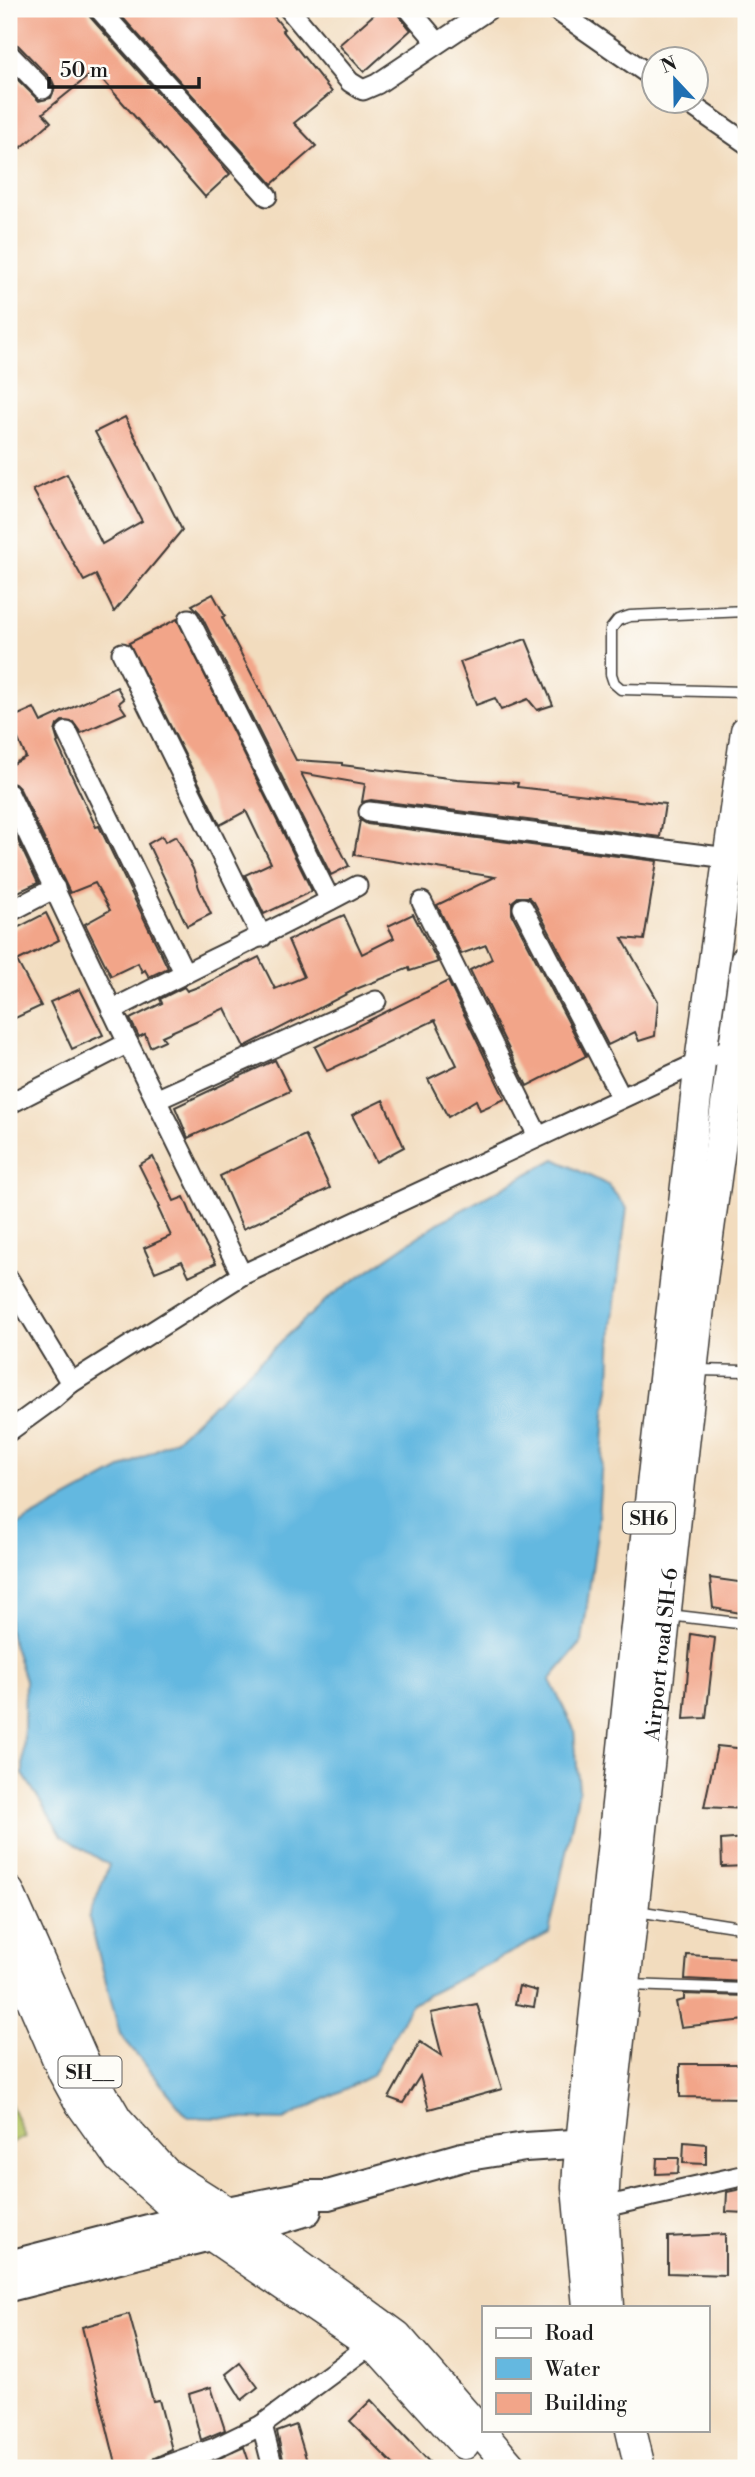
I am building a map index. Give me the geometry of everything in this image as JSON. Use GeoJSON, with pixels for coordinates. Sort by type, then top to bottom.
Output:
{"type":"FeatureCollection","features":[{"type":"Feature","properties":{"kind":"main road","name":"SH6"},"geometry":{"type":"LineString","coordinates":[[609,2306],[592,2210],[577,2187],[595,2142],[654,1629],[700,1062],[746,731]]}},
{"type":"Feature","properties":{"kind":"main road","name":"Airport road SH-6"},"geometry":{"type":"LineString","coordinates":[[595,2142],[625,1984],[654,1629],[692,1370],[746,960]]}},
{"type":"Feature","properties":{"kind":"main road","name":"SH__"},"geometry":{"type":"LineString","coordinates":[[9,1892],[86,2066],[117,2119],[166,2173],[381,2352],[487,2468]]}},
{"type":"Feature","properties":{"kind":"main road"},"geometry":{"type":"LineString","coordinates":[[9,1947],[64,2074],[80,2103],[119,2158],[187,2219]]}},
{"type":"Feature","properties":{"kind":"main road"},"geometry":{"type":"LineString","coordinates":[[9,2287],[229,2225],[308,2195],[328,2195],[462,2157],[525,2147],[595,2142]]}},
{"type":"Feature","properties":{"kind":"main road","name":"SH6"},"geometry":{"type":"LineString","coordinates":[[588,2306],[592,2210]]}},
{"type":"Feature","properties":{"kind":"main road"},"geometry":{"type":"LineString","coordinates":[[9,2265],[187,2219]]}},
{"type":"Feature","properties":{"kind":"main road","name":"SH__"},"geometry":{"type":"LineString","coordinates":[[187,2219],[229,2225],[397,2336],[512,2468]]}},
{"type":"Feature","properties":{"kind":"main road"},"geometry":{"type":"LineString","coordinates":[[611,2432],[619,2468]]}},
{"type":"Feature","properties":{"kind":"main road"},"geometry":{"type":"LineString","coordinates":[[631,2432],[640,2468]]}},
{"type":"Feature","properties":{"kind":"street"},"geometry":{"type":"LineString","coordinates":[[99,9],[267,196]]}},
{"type":"Feature","properties":{"kind":"street"},"geometry":{"type":"LineString","coordinates":[[289,9],[350,82],[363,90],[377,84],[489,9]]}},
{"type":"Feature","properties":{"kind":"street"},"geometry":{"type":"LineString","coordinates":[[409,9],[437,42]]}},
{"type":"Feature","properties":{"kind":"street"},"geometry":{"type":"LineString","coordinates":[[555,9],[640,69]]}},
{"type":"Feature","properties":{"kind":"street"},"geometry":{"type":"LineString","coordinates":[[9,54],[43,89]]}},
{"type":"Feature","properties":{"kind":"street"},"geometry":{"type":"LineString","coordinates":[[707,116],[746,143]]}},
{"type":"Feature","properties":{"kind":"street"},"geometry":{"type":"LineString","coordinates":[[189,620],[330,901]]}},
{"type":"Feature","properties":{"kind":"street"},"geometry":{"type":"LineString","coordinates":[[122,653],[262,937]]}},
{"type":"Feature","properties":{"kind":"street"},"geometry":{"type":"LineString","coordinates":[[67,732],[184,972]]}},
{"type":"Feature","properties":{"kind":"street"},"geometry":{"type":"LineString","coordinates":[[9,794],[242,1275]]}},
{"type":"Feature","properties":{"kind":"street"},"geometry":{"type":"LineString","coordinates":[[369,812],[728,858]]}},
{"type":"Feature","properties":{"kind":"street"},"geometry":{"type":"LineString","coordinates":[[112,1010],[184,972],[262,937],[357,886]]}},
{"type":"Feature","properties":{"kind":"street"},"geometry":{"type":"LineString","coordinates":[[9,912],[55,888]]}},
{"type":"Feature","properties":{"kind":"street"},"geometry":{"type":"LineString","coordinates":[[422,902],[538,1136]]}},
{"type":"Feature","properties":{"kind":"street"},"geometry":{"type":"LineString","coordinates":[[523,908],[621,1097]]}},
{"type":"Feature","properties":{"kind":"street"},"geometry":{"type":"LineString","coordinates":[[156,1100],[376,1001]]}},
{"type":"Feature","properties":{"kind":"street"},"geometry":{"type":"LineString","coordinates":[[9,1104],[128,1043]]}},
{"type":"Feature","properties":{"kind":"street"},"geometry":{"type":"LineString","coordinates":[[9,1431],[71,1383],[242,1275],[734,1046]]}},
{"type":"Feature","properties":{"kind":"street"},"geometry":{"type":"LineString","coordinates":[[9,1280],[71,1383]]}},
{"type":"Feature","properties":{"kind":"street"},"geometry":{"type":"LineString","coordinates":[[592,2210],[746,2175]]}},
{"type":"Feature","properties":{"kind":"street"},"geometry":{"type":"LineString","coordinates":[[159,2468],[215,2448],[262,2425],[370,2345]]}},
{"type":"Feature","properties":{"kind":"street"},"geometry":{"type":"LineString","coordinates":[[262,2425],[273,2468]]}},
{"type":"Feature","properties":{"kind":"lane"},"geometry":{"type":"LineString","coordinates":[[746,611],[630,616],[618,620],[611,629],[611,674],[614,683],[621,689],[746,692]]}},
{"type":"Feature","properties":{"kind":"lane"},"geometry":{"type":"LineString","coordinates":[[692,1370],[746,1371]]}},
{"type":"Feature","properties":{"kind":"lane"},"geometry":{"type":"LineString","coordinates":[[654,1629],[746,1624]]}},
{"type":"Feature","properties":{"kind":"lane"},"geometry":{"type":"LineString","coordinates":[[633,1911],[746,1928]]}},
{"type":"Feature","properties":{"kind":"lane"},"geometry":{"type":"LineString","coordinates":[[625,1984],[746,1989]]}},
{"type":"Feature","properties":{"kind":"green space"},"geometry":{"type":"Polygon","coordinates":[[[9,2100],[25,2137],[9,2144],[9,2100]]]}},
{"type":"Feature","properties":{"kind":"water"},"geometry":{"type":"Polygon","coordinates":[[[555,1159],[608,1185],[627,1208],[612,1325],[610,1383],[605,1413],[597,1534],[582,1642],[550,1680],[574,1729],[579,1790],[549,1933],[412,2003],[373,2075],[283,2120],[188,2117],[120,2034],[89,1918],[109,1865],[62,1836],[23,1774],[25,1680],[9,1631],[9,1530],[176,1439],[328,1298],[438,1223],[555,1159]]]}},
{"type":"Feature","properties":{"kind":"building"},"geometry":{"type":"Polygon","coordinates":[[[9,9],[87,9],[90,17],[230,174],[205,197],[95,71],[43,113],[51,122],[21,148],[9,136],[9,71],[39,101],[51,98],[55,87],[52,80],[18,45],[9,42],[9,9]]]}},
{"type":"Feature","properties":{"kind":"building"},"geometry":{"type":"Polygon","coordinates":[[[115,9],[268,9],[332,92],[294,123],[316,146],[272,184],[115,9]]]}},
{"type":"Feature","properties":{"kind":"building"},"geometry":{"type":"Polygon","coordinates":[[[380,9],[397,9],[399,16],[411,30],[364,72],[339,45],[380,9]]]}},
{"type":"Feature","properties":{"kind":"building"},"geometry":{"type":"Polygon","coordinates":[[[125,417],[182,530],[114,612],[96,575],[84,581],[33,490],[67,474],[102,544],[142,521],[95,432],[125,417]]]}},
{"type":"Feature","properties":{"kind":"building"},"geometry":{"type":"Polygon","coordinates":[[[213,594],[225,616],[222,617],[296,760],[342,763],[457,779],[518,783],[517,787],[665,804],[660,837],[371,800],[362,802],[365,784],[301,773],[349,866],[331,875],[200,613],[192,605],[213,594]]]}},
{"type":"Feature","properties":{"kind":"building"},"geometry":{"type":"Polygon","coordinates":[[[177,619],[312,891],[264,914],[245,875],[271,863],[246,811],[220,825],[129,643],[177,619]]]}},
{"type":"Feature","properties":{"kind":"building"},"geometry":{"type":"Polygon","coordinates":[[[526,639],[553,705],[537,710],[528,699],[501,710],[495,698],[476,705],[460,662],[526,639]]]}},
{"type":"Feature","properties":{"kind":"building"},"geometry":{"type":"Polygon","coordinates":[[[117,687],[124,699],[119,703],[126,713],[81,733],[73,722],[62,721],[55,732],[57,743],[96,827],[99,826],[168,968],[149,977],[145,970],[142,972],[138,963],[111,976],[85,924],[110,910],[95,883],[70,893],[20,789],[9,782],[9,766],[26,757],[9,719],[34,708],[41,722],[117,687]]]}},
{"type":"Feature","properties":{"kind":"building"},"geometry":{"type":"Polygon","coordinates":[[[360,820],[367,824],[657,861],[644,940],[622,938],[658,1001],[655,1036],[639,1041],[635,1032],[608,1045],[534,902],[529,897],[518,897],[512,902],[512,914],[586,1056],[527,1086],[470,970],[492,959],[486,945],[461,954],[437,905],[495,877],[354,855],[360,820]]]}},
{"type":"Feature","properties":{"kind":"building"},"geometry":{"type":"Polygon","coordinates":[[[9,822],[38,883],[9,896],[9,822]]]}},
{"type":"Feature","properties":{"kind":"building"},"geometry":{"type":"Polygon","coordinates":[[[162,836],[165,842],[176,836],[211,914],[187,926],[148,844],[162,836]]]}},
{"type":"Feature","properties":{"kind":"building"},"geometry":{"type":"Polygon","coordinates":[[[46,913],[59,940],[17,961],[41,1006],[9,1021],[9,932],[46,913]]]}},
{"type":"Feature","properties":{"kind":"building"},"geometry":{"type":"Polygon","coordinates":[[[413,914],[438,962],[410,971],[409,968],[356,989],[244,1047],[225,1008],[162,1036],[165,1040],[150,1047],[145,1034],[139,1037],[130,1019],[162,1003],[160,999],[184,987],[187,991],[203,985],[259,957],[275,989],[304,977],[288,940],[344,915],[362,954],[394,938],[388,926],[413,914]]]}},
{"type":"Feature","properties":{"kind":"building"},"geometry":{"type":"Polygon","coordinates":[[[448,981],[505,1099],[480,1110],[476,1100],[448,1117],[428,1079],[457,1065],[435,1020],[327,1071],[315,1047],[448,981]]]}},
{"type":"Feature","properties":{"kind":"building"},"geometry":{"type":"Polygon","coordinates":[[[80,989],[103,1035],[72,1049],[50,1002],[80,989]]]}},
{"type":"Feature","properties":{"kind":"building"},"geometry":{"type":"Polygon","coordinates":[[[275,1060],[290,1091],[188,1138],[175,1107],[275,1060]]]}},
{"type":"Feature","properties":{"kind":"building"},"geometry":{"type":"Polygon","coordinates":[[[383,1100],[404,1147],[376,1162],[352,1115],[383,1100]]]}},
{"type":"Feature","properties":{"kind":"building"},"geometry":{"type":"Polygon","coordinates":[[[305,1135],[330,1188],[243,1229],[220,1176],[305,1135]]]}},
{"type":"Feature","properties":{"kind":"building"},"geometry":{"type":"Polygon","coordinates":[[[153,1157],[174,1201],[184,1197],[201,1237],[216,1263],[189,1276],[182,1261],[155,1272],[144,1248],[171,1236],[139,1165],[153,1157]]]}},
{"type":"Feature","properties":{"kind":"building"},"geometry":{"type":"Polygon","coordinates":[[[710,1578],[746,1583],[746,1614],[713,1608],[710,1578]]]}},
{"type":"Feature","properties":{"kind":"building"},"geometry":{"type":"Polygon","coordinates":[[[691,1634],[715,1638],[706,1718],[684,1719],[691,1634]]]}},
{"type":"Feature","properties":{"kind":"building"},"geometry":{"type":"Polygon","coordinates":[[[717,1746],[746,1749],[746,1809],[704,1807],[717,1746]]]}},
{"type":"Feature","properties":{"kind":"building"},"geometry":{"type":"Polygon","coordinates":[[[746,1838],[746,1866],[722,1867],[721,1840],[746,1838]]]}},
{"type":"Feature","properties":{"kind":"building"},"geometry":{"type":"Polygon","coordinates":[[[687,1955],[746,1958],[746,1982],[685,1979],[687,1955]]]}},
{"type":"Feature","properties":{"kind":"building"},"geometry":{"type":"Polygon","coordinates":[[[519,1986],[537,1991],[534,2007],[515,2004],[519,1986]]]}},
{"type":"Feature","properties":{"kind":"building"},"geometry":{"type":"Polygon","coordinates":[[[684,1994],[746,1996],[746,2020],[681,2027],[676,2002],[684,2000],[684,1994]]]}},
{"type":"Feature","properties":{"kind":"building"},"geometry":{"type":"Polygon","coordinates":[[[477,2004],[502,2089],[429,2109],[420,2076],[403,2103],[389,2098],[420,2042],[442,2056],[431,2013],[477,2004]]]}},
{"type":"Feature","properties":{"kind":"building"},"geometry":{"type":"Polygon","coordinates":[[[680,2064],[746,2064],[746,2098],[680,2097],[680,2064]]]}},
{"type":"Feature","properties":{"kind":"building"},"geometry":{"type":"Polygon","coordinates":[[[684,2142],[706,2144],[706,2164],[683,2163],[684,2142]]]}},
{"type":"Feature","properties":{"kind":"building"},"geometry":{"type":"Polygon","coordinates":[[[657,2158],[679,2158],[678,2173],[656,2174],[657,2158]]]}},
{"type":"Feature","properties":{"kind":"building"},"geometry":{"type":"Polygon","coordinates":[[[746,2188],[746,2213],[726,2212],[727,2192],[746,2188]]]}},
{"type":"Feature","properties":{"kind":"building"},"geometry":{"type":"Polygon","coordinates":[[[725,2234],[725,2275],[668,2273],[668,2237],[725,2234]]]}},
{"type":"Feature","properties":{"kind":"building"},"geometry":{"type":"Polygon","coordinates":[[[129,2314],[153,2401],[159,2400],[172,2450],[150,2460],[147,2468],[117,2468],[82,2327],[129,2314]]]}},
{"type":"Feature","properties":{"kind":"building"},"geometry":{"type":"Polygon","coordinates":[[[240,2363],[258,2387],[242,2400],[226,2374],[240,2363]]]}},
{"type":"Feature","properties":{"kind":"building"},"geometry":{"type":"Polygon","coordinates":[[[211,2387],[225,2430],[201,2440],[189,2394],[211,2387]]]}},
{"type":"Feature","properties":{"kind":"building"},"geometry":{"type":"Polygon","coordinates":[[[371,2400],[435,2468],[397,2468],[350,2421],[371,2400]]]}},
{"type":"Feature","properties":{"kind":"building"},"geometry":{"type":"Polygon","coordinates":[[[296,2425],[309,2468],[285,2468],[277,2432],[296,2425]]]}},
{"type":"Feature","properties":{"kind":"building"},"geometry":{"type":"Polygon","coordinates":[[[244,2447],[251,2468],[207,2468],[206,2464],[244,2447]]]}}]}
